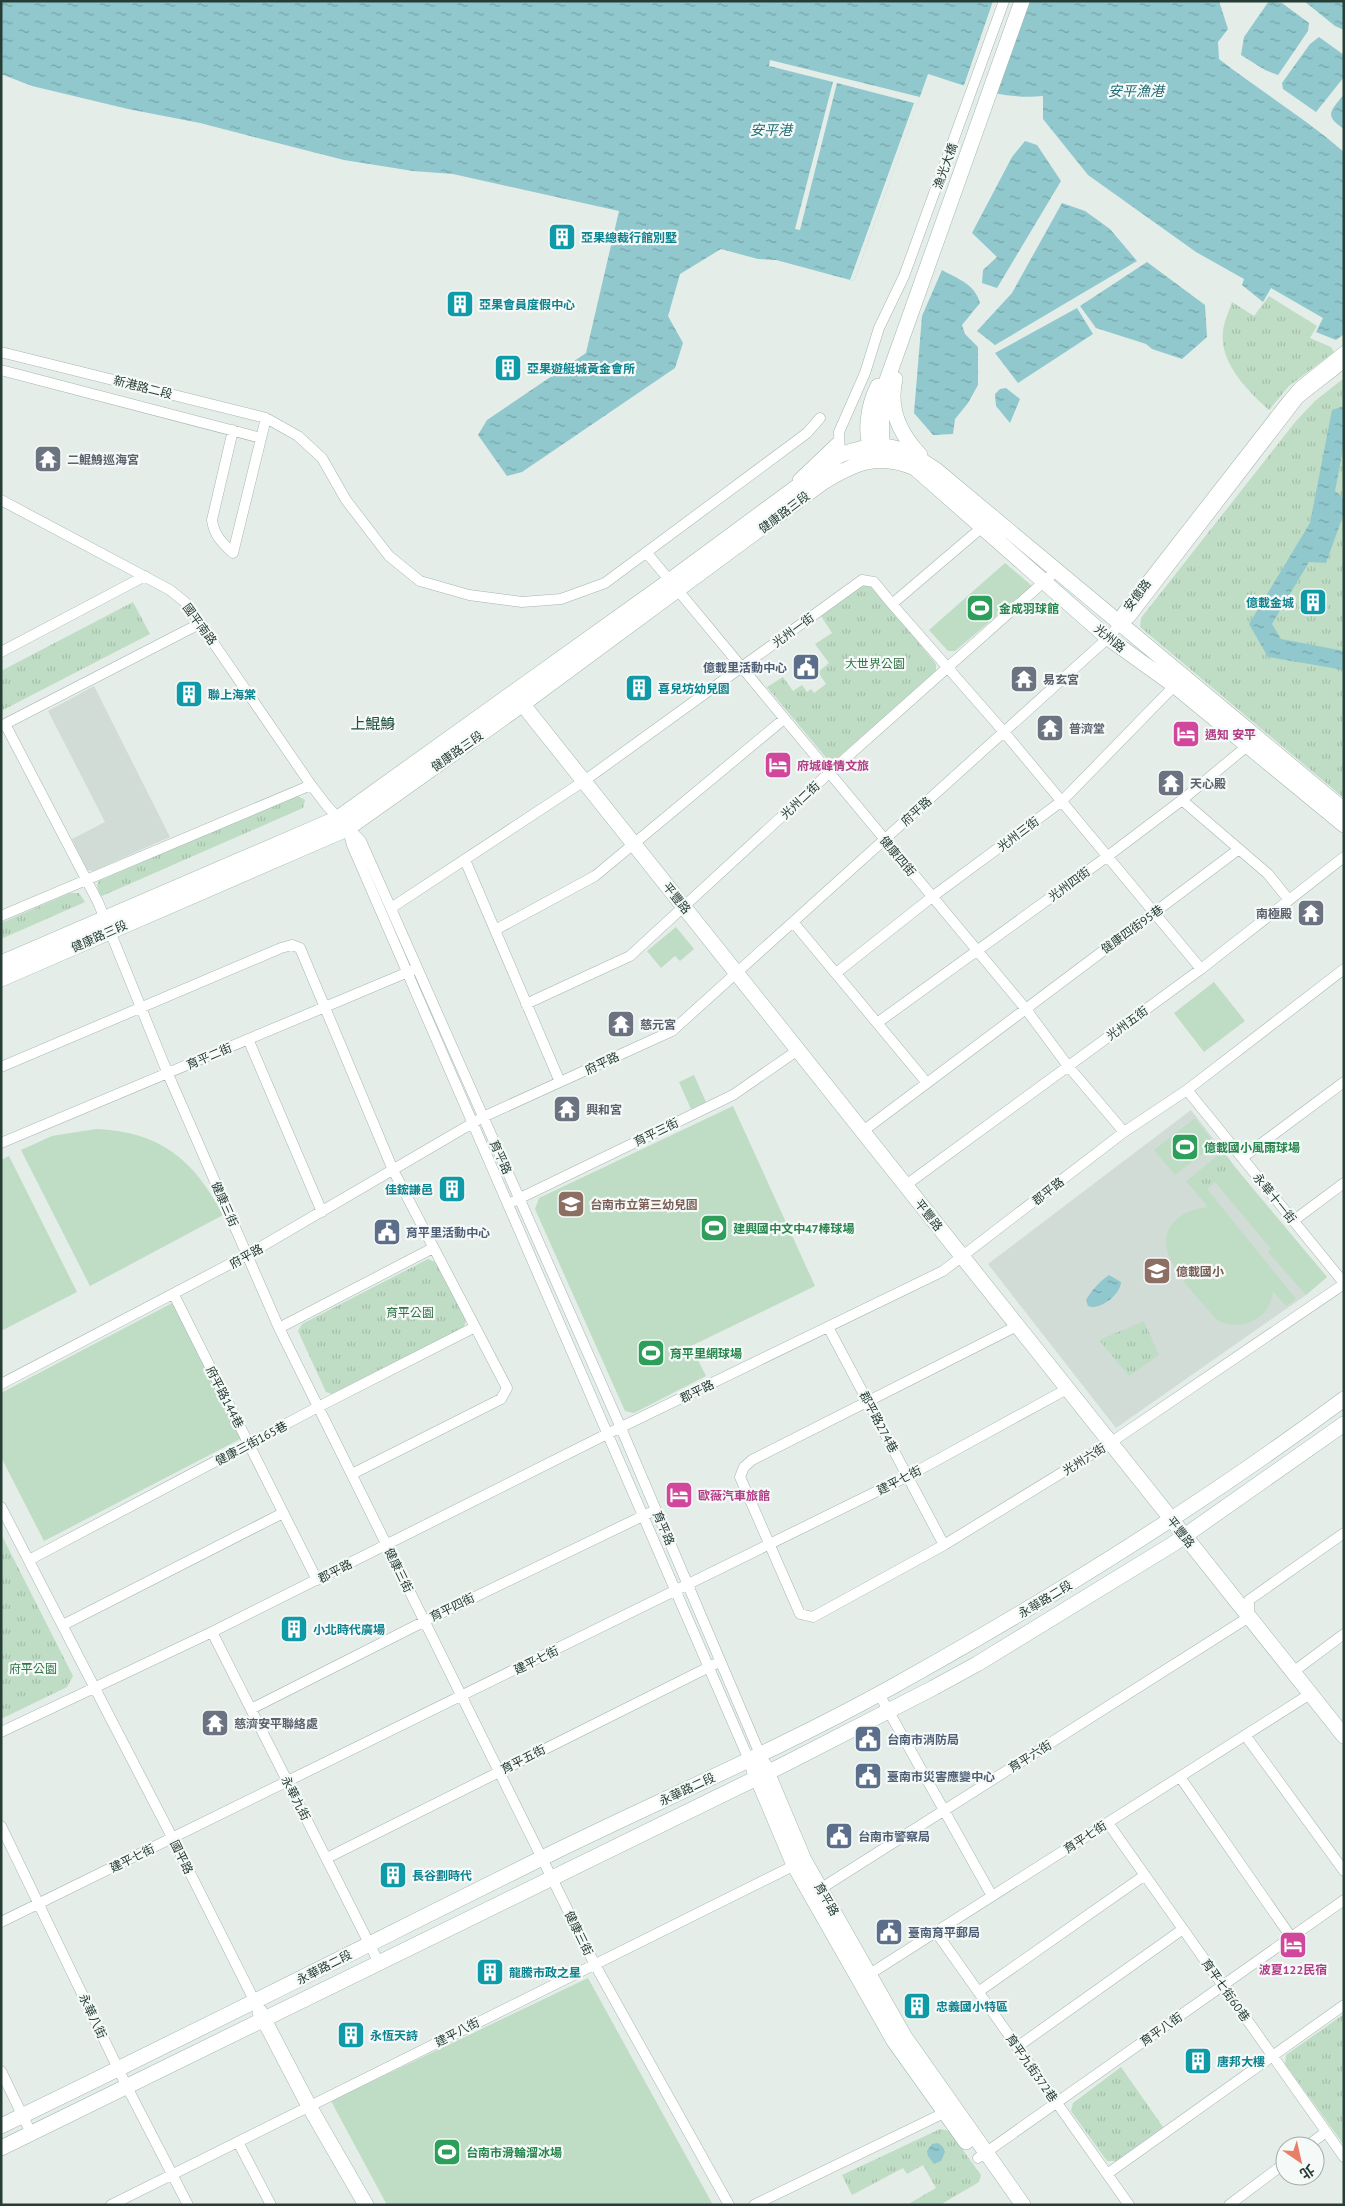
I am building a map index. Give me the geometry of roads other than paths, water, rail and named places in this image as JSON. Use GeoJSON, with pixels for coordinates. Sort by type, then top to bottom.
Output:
{"type":"FeatureCollection","features":[{"type":"Feature","properties":{"kind":"street","name":"漁光大橋"},"geometry":{"type":"LineString","coordinates":[[840,448],[839,432],[865,373],[879,328],[904,276],[1004,1]]}},
{"type":"Feature","properties":{"kind":"street","name":"漁光大橋"},"geometry":{"type":"LineString","coordinates":[[903,333],[1022,1]]}},
{"type":"Feature","properties":{"kind":"street"},"geometry":{"type":"LineString","coordinates":[[876,451],[881,397],[903,333]]}},
{"type":"Feature","properties":{"kind":"street"},"geometry":{"type":"LineString","coordinates":[[903,333],[892,394],[894,414],[907,439],[918,453],[936,470]]}},
{"type":"Feature","properties":{"kind":"street","name":"安億路"},"geometry":{"type":"LineString","coordinates":[[1120,624],[1122,613],[1287,401],[1300,386],[1344,351]]}},
{"type":"Feature","properties":{"kind":"street","name":"新港路二段"},"geometry":{"type":"LineString","coordinates":[[1,352],[266,418],[298,436],[322,458],[346,500],[389,556],[420,582],[469,595],[522,602],[561,599],[605,583],[807,433],[820,418]]}},
{"type":"Feature","properties":{"kind":"street","name":"安億路"},"geometry":{"type":"LineString","coordinates":[[1120,624],[1130,618],[1299,398],[1344,363]]}},
{"type":"Feature","properties":{"kind":"street","name":"新港路二段"},"geometry":{"type":"LineString","coordinates":[[1,370],[261,438]]}},
{"type":"Feature","properties":{"kind":"street"},"geometry":{"type":"LineString","coordinates":[[233,430],[212,520],[213,531],[233,553],[266,418]]}},
{"type":"Feature","properties":{"kind":"street","name":"健康路三段"},"geometry":{"type":"LineString","coordinates":[[673,586],[840,448],[876,451]]}},
{"type":"Feature","properties":{"kind":"street","name":"光州路"},"geometry":{"type":"LineString","coordinates":[[876,451],[901,448],[936,470],[1044,583],[1108,638],[1179,681]]}},
{"type":"Feature","properties":{"kind":"street","name":"健康路三段"},"geometry":{"type":"LineString","coordinates":[[1,979],[107,925],[343,823],[673,586],[822,483],[876,451]]}},
{"type":"Feature","properties":{"kind":"street","name":"光州路"},"geometry":{"type":"LineString","coordinates":[[876,451],[915,468],[1056,571],[1120,624],[1179,681],[1252,742],[1344,826]]}},
{"type":"Feature","properties":{"kind":"street","name":"國平南路"},"geometry":{"type":"LineString","coordinates":[[1,500],[145,576],[170,590],[186,603],[311,785],[343,823]]}},
{"type":"Feature","properties":{"kind":"street"},"geometry":{"type":"LineString","coordinates":[[892,604],[987,522]]}},
{"type":"Feature","properties":{"kind":"street","name":"健康四街"},"geometry":{"type":"LineString","coordinates":[[646,552],[1025,1008],[1068,1066],[1124,1132]]}},
{"type":"Feature","properties":{"kind":"street","name":"光州二街"},"geometry":{"type":"LineString","coordinates":[[526,1004],[630,956],[829,773],[1056,571]]}},
{"type":"Feature","properties":{"kind":"street"},"geometry":{"type":"LineString","coordinates":[[1,652],[145,576]]}},
{"type":"Feature","properties":{"kind":"street","name":"光州一街"},"geometry":{"type":"LineString","coordinates":[[391,908],[584,781],[862,580],[874,582],[948,666],[1201,969]]}},
{"type":"Feature","properties":{"kind":"street"},"geometry":{"type":"LineString","coordinates":[[3,725],[201,623]]}},
{"type":"Feature","properties":{"kind":"street","name":"府平路"},"geometry":{"type":"LineString","coordinates":[[1,1384],[174,1295],[247,1255],[483,1117],[672,1031],[1108,638],[1120,624]]}},
{"type":"Feature","properties":{"kind":"street","name":"光州三街"},"geometry":{"type":"LineString","coordinates":[[836,973],[932,897],[1062,801],[1179,681]]}},
{"type":"Feature","properties":{"kind":"street","name":"平豐路"},"geometry":{"type":"LineString","coordinates":[[518,699],[1344,1736]]}},
{"type":"Feature","properties":{"kind":"street"},"geometry":{"type":"LineString","coordinates":[[495,930],[595,876],[784,719]]}},
{"type":"Feature","properties":{"kind":"street","name":"健康三街"},"geometry":{"type":"LineString","coordinates":[[3,725],[87,880],[168,1074],[279,1328],[594,1963],[729,2205]]}},
{"type":"Feature","properties":{"kind":"street","name":"光州路"},"geometry":{"type":"LineString","coordinates":[[1252,742],[1344,810]]}},
{"type":"Feature","properties":{"kind":"street","name":"光州四街"},"geometry":{"type":"LineString","coordinates":[[877,1023],[1108,856],[1182,800],[1252,742]]}},
{"type":"Feature","properties":{"kind":"street"},"geometry":{"type":"LineString","coordinates":[[1,916],[311,785]]}},
{"type":"Feature","properties":{"kind":"street"},"geometry":{"type":"LineString","coordinates":[[1182,800],[1268,874],[1289,900]]}},
{"type":"Feature","properties":{"kind":"street","name":"育平路"},"geometry":{"type":"LineString","coordinates":[[343,823],[361,841],[391,908],[412,970],[474,1123],[710,1666],[755,1757]]}},
{"type":"Feature","properties":{"kind":"street","name":"育平路"},"geometry":{"type":"LineString","coordinates":[[343,823],[483,1117],[621,1428],[720,1661],[762,1775],[799,1863],[864,1978],[904,2036],[949,2110],[982,2156],[1023,2205]]}},
{"type":"Feature","properties":{"kind":"street","name":"健康四街95巷"},"geometry":{"type":"LineString","coordinates":[[863,1131],[1239,849]]}},
{"type":"Feature","properties":{"kind":"street","name":"光州五街"},"geometry":{"type":"LineString","coordinates":[[906,1185],[1201,969],[1344,857]]}},
{"type":"Feature","properties":{"kind":"street"},"geometry":{"type":"LineString","coordinates":[[465,860],[560,1082]]}},
{"type":"Feature","properties":{"kind":"street"},"geometry":{"type":"LineString","coordinates":[[793,922],[927,1083]]}},
{"type":"Feature","properties":{"kind":"street","name":"健康路三段"},"geometry":{"type":"LineString","coordinates":[[1,962],[107,925]]}},
{"type":"Feature","properties":{"kind":"street"},"geometry":{"type":"LineString","coordinates":[[1,1067],[292,944],[300,948],[393,1170],[507,1388],[501,1398],[352,1474]]}},
{"type":"Feature","properties":{"kind":"street","name":"郡平路"},"geometry":{"type":"LineString","coordinates":[[1,1732],[212,1632],[609,1433],[943,1271],[1124,1132],[1187,1090],[1344,969]]}},
{"type":"Feature","properties":{"kind":"street","name":"育平二街"},"geometry":{"type":"LineString","coordinates":[[1,1144],[412,970]]}},
{"type":"Feature","properties":{"kind":"street"},"geometry":{"type":"LineString","coordinates":[[248,1039],[322,1212]]}},
{"type":"Feature","properties":{"kind":"street","name":"育平三街"},"geometry":{"type":"LineString","coordinates":[[509,1204],[733,1096],[798,1050]]}},
{"type":"Feature","properties":{"kind":"street"},"geometry":{"type":"LineString","coordinates":[[1242,1158],[1344,1082]]}},
{"type":"Feature","properties":{"kind":"street","name":"永華十一街"},"geometry":{"type":"LineString","coordinates":[[1187,1090],[1344,1283]]}},
{"type":"Feature","properties":{"kind":"street"},"geometry":{"type":"LineString","coordinates":[[1293,1221],[1344,1183]]}},
{"type":"Feature","properties":{"kind":"street"},"geometry":{"type":"LineString","coordinates":[[279,1328],[433,1248]]}},
{"type":"Feature","properties":{"kind":"street","name":"光州六街"},"geometry":{"type":"LineString","coordinates":[[769,1545],[800,1614],[813,1617],[944,1545],[1110,1443],[1344,1283]]}},
{"type":"Feature","properties":{"kind":"street","name":"府平路144巷"},"geometry":{"type":"LineString","coordinates":[[174,1295],[317,1580]]}},
{"type":"Feature","properties":{"kind":"street"},"geometry":{"type":"LineString","coordinates":[[769,1545],[740,1478],[744,1467],[752,1460],[1017,1326]]}},
{"type":"Feature","properties":{"kind":"street","name":"健康三街165巷"},"geometry":{"type":"LineString","coordinates":[[29,1560],[249,1445],[318,1406],[475,1327]]}},
{"type":"Feature","properties":{"kind":"street","name":"郡平路274巷"},"geometry":{"type":"LineString","coordinates":[[828,1327],[944,1545]]}},
{"type":"Feature","properties":{"kind":"street","name":"建平七街"},"geometry":{"type":"LineString","coordinates":[[1,1922],[908,1476],[1067,1389]]}},
{"type":"Feature","properties":{"kind":"street","name":"永華路二段"},"geometry":{"type":"LineString","coordinates":[[1,2126],[255,2002],[542,1858],[755,1757],[879,1694],[1032,1607],[1171,1520],[1344,1399]]}},
{"type":"Feature","properties":{"kind":"street","name":"永華路二段"},"geometry":{"type":"LineString","coordinates":[[1,2148],[889,1712],[977,1664],[1184,1537],[1344,1424]]}},
{"type":"Feature","properties":{"kind":"street","name":"國平路"},"geometry":{"type":"LineString","coordinates":[[1,1507],[173,1838],[264,2020],[309,2106],[366,2205]]}},
{"type":"Feature","properties":{"kind":"street","name":"育平四街"},"geometry":{"type":"LineString","coordinates":[[251,1708],[656,1509]]}},
{"type":"Feature","properties":{"kind":"street"},"geometry":{"type":"LineString","coordinates":[[62,1625],[283,1513]]}},
{"type":"Feature","properties":{"kind":"street"},"geometry":{"type":"LineString","coordinates":[[1249,1617],[1249,1600],[1344,1533]]}},
{"type":"Feature","properties":{"kind":"street","name":"育平六街"},"geometry":{"type":"LineString","coordinates":[[816,1891],[1249,1617]]}},
{"type":"Feature","properties":{"kind":"street","name":"永華九街"},"geometry":{"type":"LineString","coordinates":[[212,1632],[379,1964]]}},
{"type":"Feature","properties":{"kind":"street"},"geometry":{"type":"LineString","coordinates":[[1292,1672],[1344,1634]]}},
{"type":"Feature","properties":{"kind":"street","name":"育平五街"},"geometry":{"type":"LineString","coordinates":[[327,1858],[720,1661]]}},
{"type":"Feature","properties":{"kind":"street"},"geometry":{"type":"LineString","coordinates":[[879,1694],[992,1896]]}},
{"type":"Feature","properties":{"kind":"street","name":"育平七街"},"geometry":{"type":"LineString","coordinates":[[864,1978],[1310,1694]]}},
{"type":"Feature","properties":{"kind":"street"},"geometry":{"type":"LineString","coordinates":[[1245,1736],[1344,1871]]}},
{"type":"Feature","properties":{"kind":"street"},"geometry":{"type":"LineString","coordinates":[[1180,1777],[1291,1937]]}},
{"type":"Feature","properties":{"kind":"street","name":"育平七街60巷"},"geometry":{"type":"LineString","coordinates":[[1108,1823],[1344,2157]]}},
{"type":"Feature","properties":{"kind":"street","name":"永華八街"},"geometry":{"type":"LineString","coordinates":[[1,1826],[40,1903],[127,2087],[188,2205]]}},
{"type":"Feature","properties":{"kind":"street","name":"建平八街"},"geometry":{"type":"LineString","coordinates":[[111,2205],[594,1963],[799,1863]]}},
{"type":"Feature","properties":{"kind":"street"},"geometry":{"type":"LineString","coordinates":[[978,1992],[1144,1875]]}},
{"type":"Feature","properties":{"kind":"street","name":"育平八街"},"geometry":{"type":"LineString","coordinates":[[982,2156],[1344,1900]]}},
{"type":"Feature","properties":{"kind":"street"},"geometry":{"type":"LineString","coordinates":[[1017,2047],[1183,1929]]}},
{"type":"Feature","properties":{"kind":"street","name":"育平九街372巷"},"geometry":{"type":"LineString","coordinates":[[936,1932],[1129,2205]]}},
{"type":"Feature","properties":{"kind":"street"},"geometry":{"type":"LineString","coordinates":[[1107,2174],[1344,2005]]}},
{"type":"Feature","properties":{"kind":"street"},"geometry":{"type":"LineString","coordinates":[[1,2071],[32,2133]]}},
{"type":"Feature","properties":{"kind":"street"},"geometry":{"type":"LineString","coordinates":[[754,2205],[949,2110]]}},
{"type":"Feature","properties":{"kind":"street"},"geometry":{"type":"LineString","coordinates":[[1321,2136],[1326,2132]]}},
{"type":"Feature","properties":{"kind":"street"},"geometry":{"type":"LineString","coordinates":[[238,2142],[271,2205]]}},
{"type":"Feature","properties":{"kind":"street","name":"育平路"},"geometry":{"type":"LineString","coordinates":[[982,2156],[1010,2205]]}},
{"type":"Feature","properties":{"kind":"street"},"geometry":{"type":"LineString","coordinates":[[1229,2205],[1275,2170]]}},
{"type":"Feature","properties":{"kind":"water","name":"安平港"},"geometry":{"type":"Polygon","coordinates":[[[1,1],[1219,1],[1228,29],[1218,42],[1219,59],[1344,152],[1344,334],[1336,340],[1316,332],[1323,318],[1271,288],[1263,302],[1242,285],[1244,279],[1196,252],[1088,175],[1043,119],[1043,96],[1028,97],[999,94],[928,74],[854,281],[776,260],[758,259],[721,249],[680,274],[668,316],[683,343],[675,368],[522,472],[507,476],[478,435],[487,420],[586,353],[619,211],[453,174],[413,171],[344,160],[200,123],[128,109],[32,86],[1,74],[1,1]]]}},
{"type":"Feature","properties":{"kind":"water"},"geometry":{"type":"Polygon","coordinates":[[[1269,1],[1282,3],[1309,23],[1308,31],[1278,75],[1265,70],[1241,55],[1244,37],[1269,1]]]}},
{"type":"Feature","properties":{"kind":"water"},"geometry":{"type":"Polygon","coordinates":[[[1304,1],[1344,1],[1344,30],[1335,26],[1304,1]]]}},
{"type":"Feature","properties":{"kind":"water"},"geometry":{"type":"Polygon","coordinates":[[[1319,37],[1344,55],[1344,77],[1316,112],[1283,89],[1282,83],[1310,44],[1319,37]]]}},
{"type":"Feature","properties":{"kind":"water"},"geometry":{"type":"Polygon","coordinates":[[[1344,94],[1344,129],[1333,120],[1331,113],[1344,94]]]}},
{"type":"Feature","properties":{"kind":"water"},"geometry":{"type":"Polygon","coordinates":[[[1025,141],[1037,145],[1061,181],[997,288],[982,283],[983,270],[997,257],[972,233],[1012,157],[1025,141]]]}},
{"type":"Feature","properties":{"kind":"water"},"geometry":{"type":"Polygon","coordinates":[[[1062,203],[1085,211],[1110,229],[1137,261],[995,345],[977,331],[1012,293],[1062,203]]]}},
{"type":"Feature","properties":{"kind":"water"},"geometry":{"type":"Polygon","coordinates":[[[1147,262],[1205,305],[1207,337],[1182,359],[1152,349],[1146,344],[1096,328],[1080,306],[1147,262]]]}},
{"type":"Feature","properties":{"kind":"water"},"geometry":{"type":"Polygon","coordinates":[[[942,270],[960,279],[978,296],[980,303],[962,325],[965,334],[978,347],[978,385],[968,403],[955,419],[953,434],[933,435],[914,413],[922,316],[942,270]]]}},
{"type":"Feature","properties":{"kind":"water"},"geometry":{"type":"Polygon","coordinates":[[[1077,308],[1093,334],[1018,383],[995,353],[1077,308]]]}},
{"type":"Feature","properties":{"kind":"water"},"geometry":{"type":"Polygon","coordinates":[[[1006,388],[1020,399],[1010,423],[996,406],[995,394],[1000,389],[1006,388]]]}},
{"type":"Feature","properties":{"kind":"water"},"geometry":{"type":"Polygon","coordinates":[[[1344,406],[1344,444],[1335,491],[1344,499],[1344,513],[1326,563],[1309,562],[1272,624],[1281,639],[1344,651],[1344,670],[1268,657],[1249,624],[1310,523],[1332,410],[1344,406]]]}},
{"type":"Feature","properties":{"kind":"water"},"geometry":{"type":"Polygon","coordinates":[[[1109,1275],[1121,1282],[1118,1292],[1104,1304],[1093,1307],[1088,1306],[1086,1300],[1088,1296],[1109,1275]]]}},
{"type":"Feature","properties":{"kind":"water"},"geometry":{"type":"Polygon","coordinates":[[[938,2143],[945,2152],[941,2161],[934,2164],[927,2151],[932,2144],[938,2143]]]}},
{"type":"Feature","properties":{"kind":"place","name":"亞果總裁行館別墅"},"geometry":{"type":"Point","coordinates":[562,237]}},
{"type":"Feature","properties":{"kind":"place","name":"亞果會員度假中心"},"geometry":{"type":"Point","coordinates":[460,304]}},
{"type":"Feature","properties":{"kind":"place","name":"亞果遊艇城黃金會所"},"geometry":{"type":"Point","coordinates":[508,368]}},
{"type":"Feature","properties":{"kind":"place","name":"二鯤鯓巡海宮"},"geometry":{"type":"Point","coordinates":[48,459]}},
{"type":"Feature","properties":{"kind":"place","name":"億載金城"},"geometry":{"type":"Point","coordinates":[1313,602]}},
{"type":"Feature","properties":{"kind":"place","name":"金成羽球館"},"geometry":{"type":"Point","coordinates":[980,608]}},
{"type":"Feature","properties":{"kind":"place","name":"億載里活動中心"},"geometry":{"type":"Point","coordinates":[806,667]}},
{"type":"Feature","properties":{"kind":"place","name":"易玄宮"},"geometry":{"type":"Point","coordinates":[1024,679]}},
{"type":"Feature","properties":{"kind":"place","name":"喜兒坊幼兒園"},"geometry":{"type":"Point","coordinates":[639,688]}},
{"type":"Feature","properties":{"kind":"place","name":"聯上海棠"},"geometry":{"type":"Point","coordinates":[189,694]}},
{"type":"Feature","properties":{"kind":"place","name":"普濟堂"},"geometry":{"type":"Point","coordinates":[1050,728]}},
{"type":"Feature","properties":{"kind":"place","name":"遇知 安平"},"geometry":{"type":"Point","coordinates":[1186,734]}},
{"type":"Feature","properties":{"kind":"place","name":"府城峰情文旅"},"geometry":{"type":"Point","coordinates":[778,765]}},
{"type":"Feature","properties":{"kind":"place","name":"天心殿"},"geometry":{"type":"Point","coordinates":[1171,783]}},
{"type":"Feature","properties":{"kind":"place","name":"南極殿"},"geometry":{"type":"Point","coordinates":[1311,913]}},
{"type":"Feature","properties":{"kind":"place","name":"慈元宮"},"geometry":{"type":"Point","coordinates":[621,1024]}},
{"type":"Feature","properties":{"kind":"place","name":"興和宮"},"geometry":{"type":"Point","coordinates":[567,1109]}},
{"type":"Feature","properties":{"kind":"place","name":"億載國小風雨球場"},"geometry":{"type":"Point","coordinates":[1185,1147]}},
{"type":"Feature","properties":{"kind":"place","name":"佳鋐謙邑"},"geometry":{"type":"Point","coordinates":[452,1189]}},
{"type":"Feature","properties":{"kind":"place","name":"台南市立第三幼兒園"},"geometry":{"type":"Point","coordinates":[571,1204]}},
{"type":"Feature","properties":{"kind":"place","name":"建興國中文中47棒球場"},"geometry":{"type":"Point","coordinates":[714,1228]}},
{"type":"Feature","properties":{"kind":"place","name":"育平里活動中心"},"geometry":{"type":"Point","coordinates":[387,1232]}},
{"type":"Feature","properties":{"kind":"place","name":"億載國小"},"geometry":{"type":"Point","coordinates":[1157,1271]}},
{"type":"Feature","properties":{"kind":"place","name":"育平里網球場"},"geometry":{"type":"Point","coordinates":[651,1353]}},
{"type":"Feature","properties":{"kind":"place","name":"歐薇汽車旅館"},"geometry":{"type":"Point","coordinates":[679,1495]}},
{"type":"Feature","properties":{"kind":"place","name":"小北時代廣場"},"geometry":{"type":"Point","coordinates":[294,1629]}},
{"type":"Feature","properties":{"kind":"place","name":"慈濟安平聯絡處"},"geometry":{"type":"Point","coordinates":[215,1723]}},
{"type":"Feature","properties":{"kind":"place","name":"台南市消防局"},"geometry":{"type":"Point","coordinates":[868,1739]}},
{"type":"Feature","properties":{"kind":"place","name":"臺南市災害應變中心"},"geometry":{"type":"Point","coordinates":[868,1776]}},
{"type":"Feature","properties":{"kind":"place","name":"台南市警察局"},"geometry":{"type":"Point","coordinates":[839,1836]}},
{"type":"Feature","properties":{"kind":"place","name":"長谷劃時代"},"geometry":{"type":"Point","coordinates":[393,1875]}},
{"type":"Feature","properties":{"kind":"place","name":"臺南育平郵局"},"geometry":{"type":"Point","coordinates":[889,1932]}},
{"type":"Feature","properties":{"kind":"place","name":"波夏122民宿"},"geometry":{"type":"Point","coordinates":[1293,1945]}},
{"type":"Feature","properties":{"kind":"place","name":"龍騰市政之星"},"geometry":{"type":"Point","coordinates":[490,1972]}},
{"type":"Feature","properties":{"kind":"place","name":"忠義國小特區"},"geometry":{"type":"Point","coordinates":[917,2006]}},
{"type":"Feature","properties":{"kind":"place","name":"永恆天詩"},"geometry":{"type":"Point","coordinates":[351,2035]}},
{"type":"Feature","properties":{"kind":"place","name":"唐邦大樓"},"geometry":{"type":"Point","coordinates":[1198,2061]}},
{"type":"Feature","properties":{"kind":"place","name":"台南市滑輪溜冰場"},"geometry":{"type":"Point","coordinates":[447,2152]}},
{"type":"Feature","properties":{"kind":"district","name":"上鯤鯓"},"geometry":{"type":"Point","coordinates":[373,723]}},
{"type":"Feature","properties":{"kind":"water label","name":"安平漁港"},"geometry":{"type":"Point","coordinates":[1136,91]}},
{"type":"Feature","properties":{"kind":"park label","name":"大世界公園"},"geometry":{"type":"Point","coordinates":[875,663]}},
{"type":"Feature","properties":{"kind":"park label","name":"育平公園"},"geometry":{"type":"Point","coordinates":[410,1312]}},
{"type":"Feature","properties":{"kind":"park label","name":"府平公園"},"geometry":{"type":"Point","coordinates":[33,1668]}}]}
